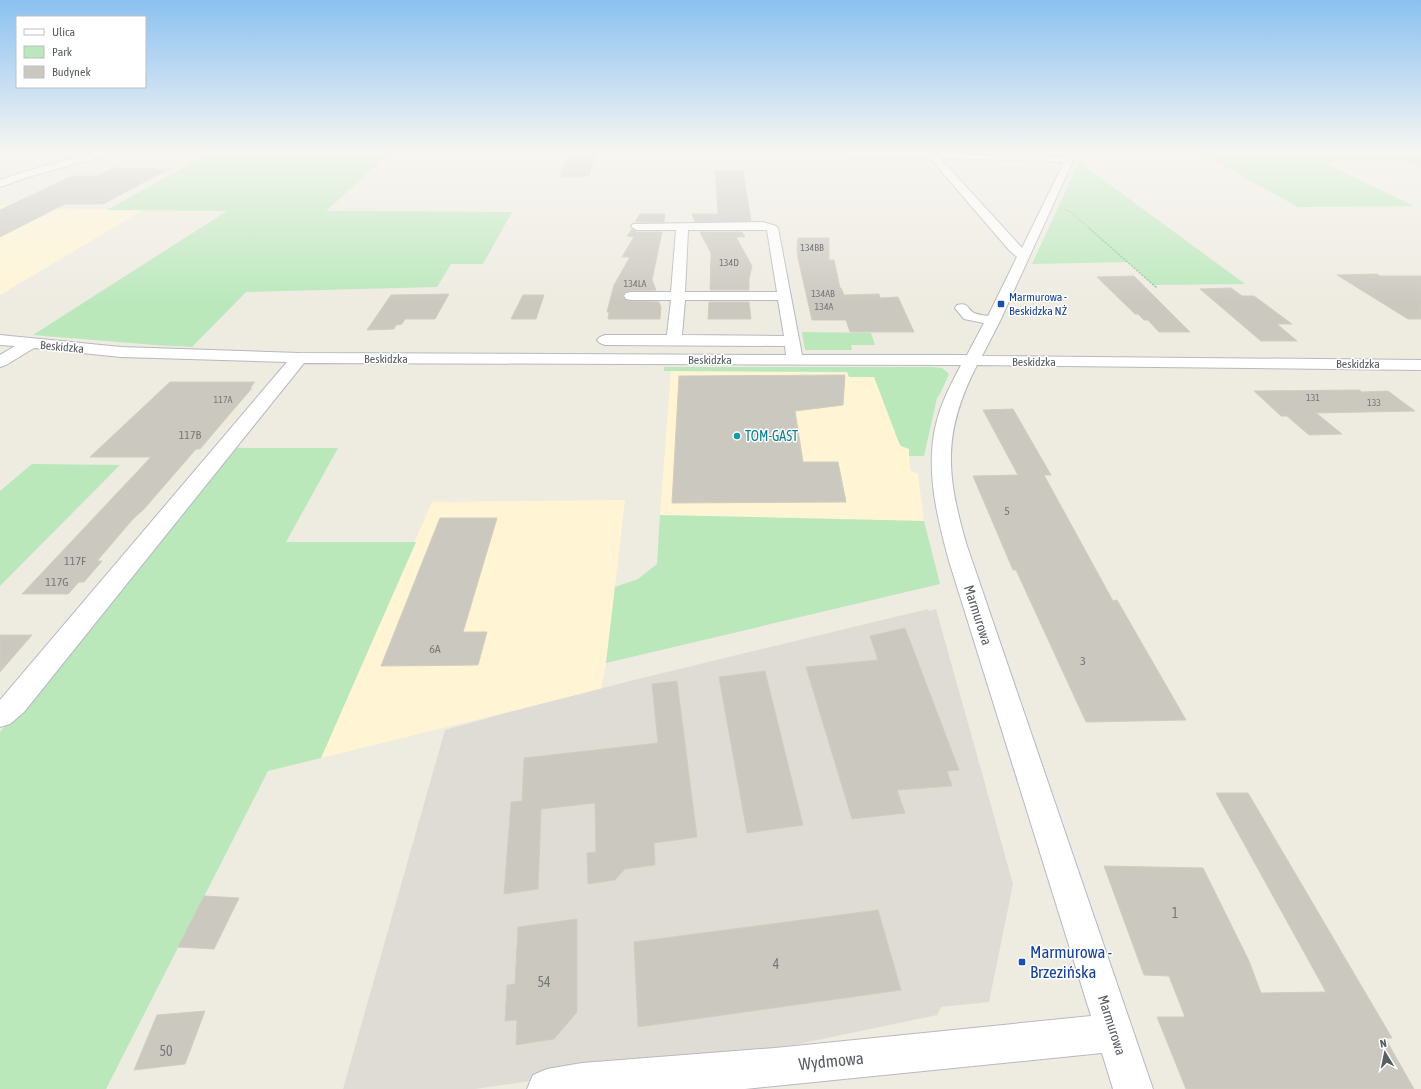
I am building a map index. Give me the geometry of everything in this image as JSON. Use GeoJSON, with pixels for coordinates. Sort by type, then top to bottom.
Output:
{"type":"FeatureCollection","features":[{"type":"Feature","properties":{"kind":"street"},"geometry":{"type":"LineString","coordinates":[[971,201],[1012,247],[1024,256]]}},
{"type":"Feature","properties":{"kind":"street","name":"Marmurowa"},"geometry":{"type":"LineString","coordinates":[[1050,201],[948,411],[942,438],[941,466],[943,491],[951,529],[1133,1089]]}},
{"type":"Feature","properties":{"kind":"street"},"geometry":{"type":"LineString","coordinates":[[636,226],[763,226],[772,228],[795,360]]}},
{"type":"Feature","properties":{"kind":"street"},"geometry":{"type":"LineString","coordinates":[[674,340],[682,226]]}},
{"type":"Feature","properties":{"kind":"street"},"geometry":{"type":"LineString","coordinates":[[631,296],[784,296]]}},
{"type":"Feature","properties":{"kind":"street"},"geometry":{"type":"LineString","coordinates":[[962,308],[969,316],[993,321]]}},
{"type":"Feature","properties":{"kind":"street","name":"Beskidzka"},"geometry":{"type":"LineString","coordinates":[[0,340],[30,344],[161,354],[299,358],[1421,365]]}},
{"type":"Feature","properties":{"kind":"street"},"geometry":{"type":"LineString","coordinates":[[605,340],[792,341]]}},
{"type":"Feature","properties":{"kind":"street"},"geometry":{"type":"LineString","coordinates":[[0,362],[30,344]]}},
{"type":"Feature","properties":{"kind":"street"},"geometry":{"type":"LineString","coordinates":[[0,716],[14,704],[299,358]]}},
{"type":"Feature","properties":{"kind":"street","name":"Wydmowa"},"geometry":{"type":"LineString","coordinates":[[547,1089],[582,1083],[775,1067],[1115,1033]]}},
{"type":"Feature","properties":{"kind":"path"},"geometry":{"type":"LineString","coordinates":[[1048,206],[1071,212],[1157,288]]}},
{"type":"Feature","properties":{"kind":"shaded area"},"geometry":{"type":"Polygon","coordinates":[[[0,205],[23,208],[143,210],[0,295],[0,205]]]}},
{"type":"Feature","properties":{"kind":"shaded area"},"geometry":{"type":"Polygon","coordinates":[[[671,371],[930,373],[909,456],[910,470],[918,474],[924,521],[660,515],[671,371]]]}},
{"type":"Feature","properties":{"kind":"shaded area"},"geometry":{"type":"Polygon","coordinates":[[[625,500],[606,663],[601,689],[321,758],[432,502],[625,500]]]}},
{"type":"Feature","properties":{"kind":"shaded area"},"geometry":{"type":"Polygon","coordinates":[[[928,609],[929,611],[936,609],[1013,884],[989,1002],[941,1007],[937,1015],[794,1045],[475,1089],[343,1089],[445,730],[634,680],[928,609]]]}},
{"type":"Feature","properties":{"kind":"green space"},"geometry":{"type":"Polygon","coordinates":[[[124,201],[337,201],[326,211],[512,212],[483,264],[451,264],[437,287],[246,292],[192,347],[33,335],[227,211],[107,210],[124,201]]]}},
{"type":"Feature","properties":{"kind":"green space"},"geometry":{"type":"Polygon","coordinates":[[[1061,201],[1132,201],[1245,284],[1154,285],[1129,262],[1032,264],[1061,201]]]}},
{"type":"Feature","properties":{"kind":"green space"},"geometry":{"type":"Polygon","coordinates":[[[1287,201],[1403,201],[1414,206],[1298,207],[1287,201]]]}},
{"type":"Feature","properties":{"kind":"green space"},"geometry":{"type":"Polygon","coordinates":[[[802,332],[871,333],[875,345],[851,345],[852,350],[805,350],[802,332]]]}},
{"type":"Feature","properties":{"kind":"green space"},"geometry":{"type":"Polygon","coordinates":[[[664,367],[932,367],[942,368],[949,374],[937,398],[924,456],[909,456],[909,449],[901,446],[899,443],[874,377],[849,377],[847,372],[664,371],[664,367]]]}},
{"type":"Feature","properties":{"kind":"green space"},"geometry":{"type":"Polygon","coordinates":[[[237,448],[338,448],[286,542],[416,542],[321,758],[268,771],[106,1089],[0,1089],[0,732],[237,448]]]}},
{"type":"Feature","properties":{"kind":"green space"},"geometry":{"type":"Polygon","coordinates":[[[32,464],[120,465],[0,586],[0,491],[32,464]]]}},
{"type":"Feature","properties":{"kind":"green space"},"geometry":{"type":"Polygon","coordinates":[[[660,515],[924,521],[940,584],[606,663],[615,587],[638,579],[657,564],[660,515]]]}},
{"type":"Feature","properties":{"kind":"building"},"geometry":{"type":"Polygon","coordinates":[[[19,201],[109,201],[103,204],[65,204],[0,237],[0,210],[19,201]]]}},
{"type":"Feature","properties":{"kind":"building"},"geometry":{"type":"Polygon","coordinates":[[[717,201],[748,201],[751,221],[695,222],[692,214],[718,214],[717,201]]]}},
{"type":"Feature","properties":{"kind":"building"},"geometry":{"type":"Polygon","coordinates":[[[640,214],[665,214],[664,222],[635,222],[640,214]]]}},
{"type":"Feature","properties":{"kind":"building"},"geometry":{"type":"Polygon","coordinates":[[[632,229],[637,232],[662,232],[652,280],[656,290],[625,292],[623,297],[626,300],[631,301],[659,302],[661,307],[660,319],[608,319],[609,312],[607,312],[614,285],[630,257],[622,257],[634,237],[627,236],[632,229]]]}},
{"type":"Feature","properties":{"kind":"building"},"geometry":{"type":"Polygon","coordinates":[[[700,232],[742,232],[745,237],[736,237],[752,266],[749,279],[749,290],[710,290],[711,253],[700,232]]]}},
{"type":"Feature","properties":{"kind":"building"},"geometry":{"type":"Polygon","coordinates":[[[798,238],[829,238],[829,260],[834,260],[840,288],[844,295],[879,294],[880,298],[898,297],[914,332],[850,332],[846,320],[812,320],[798,258],[798,238]]]}},
{"type":"Feature","properties":{"kind":"building"},"geometry":{"type":"Polygon","coordinates":[[[1377,274],[1380,276],[1421,276],[1421,319],[1408,319],[1337,275],[1377,274]]]}},
{"type":"Feature","properties":{"kind":"building"},"geometry":{"type":"Polygon","coordinates":[[[1134,276],[1190,332],[1159,332],[1148,320],[1144,320],[1138,314],[1135,314],[1097,277],[1134,276]]]}},
{"type":"Feature","properties":{"kind":"building"},"geometry":{"type":"Polygon","coordinates":[[[1231,288],[1242,296],[1254,296],[1292,324],[1277,324],[1297,341],[1261,341],[1200,289],[1231,288]]]}},
{"type":"Feature","properties":{"kind":"building"},"geometry":{"type":"Polygon","coordinates":[[[449,294],[435,319],[405,319],[402,324],[396,325],[394,329],[367,330],[391,295],[449,294]]]}},
{"type":"Feature","properties":{"kind":"building"},"geometry":{"type":"Polygon","coordinates":[[[523,295],[544,295],[536,319],[511,319],[523,295]]]}},
{"type":"Feature","properties":{"kind":"building"},"geometry":{"type":"Polygon","coordinates":[[[709,302],[749,302],[751,319],[708,319],[709,302]]]}},
{"type":"Feature","properties":{"kind":"building","name":"TOM-GAST"},"geometry":{"type":"Polygon","coordinates":[[[845,375],[843,405],[795,411],[803,462],[838,462],[846,502],[672,503],[679,376],[845,375]]]}},
{"type":"Feature","properties":{"kind":"building"},"geometry":{"type":"Polygon","coordinates":[[[170,382],[255,382],[250,388],[252,388],[200,449],[196,449],[97,561],[102,561],[84,582],[79,582],[68,594],[22,594],[151,457],[90,457],[170,382]]]}},
{"type":"Feature","properties":{"kind":"building"},"geometry":{"type":"Polygon","coordinates":[[[1360,390],[1361,392],[1388,391],[1415,411],[1316,413],[1342,434],[1309,435],[1287,416],[1281,416],[1254,391],[1360,390]]]}},
{"type":"Feature","properties":{"kind":"building"},"geometry":{"type":"Polygon","coordinates":[[[1013,409],[1051,475],[1044,475],[1113,601],[1117,600],[1186,720],[1086,722],[1016,570],[1013,570],[973,476],[1018,475],[983,410],[1013,409]]]}},
{"type":"Feature","properties":{"kind":"building"},"geometry":{"type":"Polygon","coordinates":[[[440,518],[497,518],[463,632],[487,632],[478,665],[381,666],[440,518]]]}},
{"type":"Feature","properties":{"kind":"building"},"geometry":{"type":"Polygon","coordinates":[[[905,628],[959,770],[947,771],[952,786],[897,790],[905,813],[852,819],[806,667],[878,660],[870,636],[905,628]]]}},
{"type":"Feature","properties":{"kind":"building"},"geometry":{"type":"Polygon","coordinates":[[[0,635],[32,635],[0,672],[0,635]]]}},
{"type":"Feature","properties":{"kind":"building"},"geometry":{"type":"Polygon","coordinates":[[[765,671],[803,825],[747,833],[719,677],[765,671]]]}},
{"type":"Feature","properties":{"kind":"building"},"geometry":{"type":"Polygon","coordinates":[[[677,681],[697,837],[654,843],[655,865],[625,869],[615,880],[588,884],[587,853],[596,852],[595,803],[541,809],[538,889],[504,894],[511,802],[522,801],[524,758],[658,743],[652,684],[677,681]]]}},
{"type":"Feature","properties":{"kind":"building"},"geometry":{"type":"Polygon","coordinates":[[[1216,793],[1248,793],[1392,1038],[1385,1038],[1414,1089],[1186,1089],[1157,1017],[1185,1017],[1169,976],[1144,975],[1104,866],[1203,868],[1249,961],[1261,993],[1326,992],[1216,793]]]}},
{"type":"Feature","properties":{"kind":"building"},"geometry":{"type":"Polygon","coordinates":[[[204,896],[239,898],[214,949],[178,947],[204,896]]]}},
{"type":"Feature","properties":{"kind":"building"},"geometry":{"type":"Polygon","coordinates":[[[878,910],[901,990],[638,1027],[634,942],[878,910]]]}},
{"type":"Feature","properties":{"kind":"building"},"geometry":{"type":"Polygon","coordinates":[[[577,919],[577,1012],[554,1039],[516,1045],[517,1020],[505,1021],[507,985],[515,984],[518,927],[577,919]]]}},
{"type":"Feature","properties":{"kind":"building"},"geometry":{"type":"Polygon","coordinates":[[[205,1011],[185,1064],[134,1070],[157,1015],[205,1011]]]}},
{"type":"Feature","properties":{"kind":"place","name":"Marmurowa - Beskidzka NŻ"},"geometry":{"type":"Point","coordinates":[1001,304]}},
{"type":"Feature","properties":{"kind":"place","name":"TOM-GAST"},"geometry":{"type":"Point","coordinates":[737,436]}},
{"type":"Feature","properties":{"kind":"place","name":"Marmurowa - Brzezińska"},"geometry":{"type":"Point","coordinates":[1022,962]}}]}
